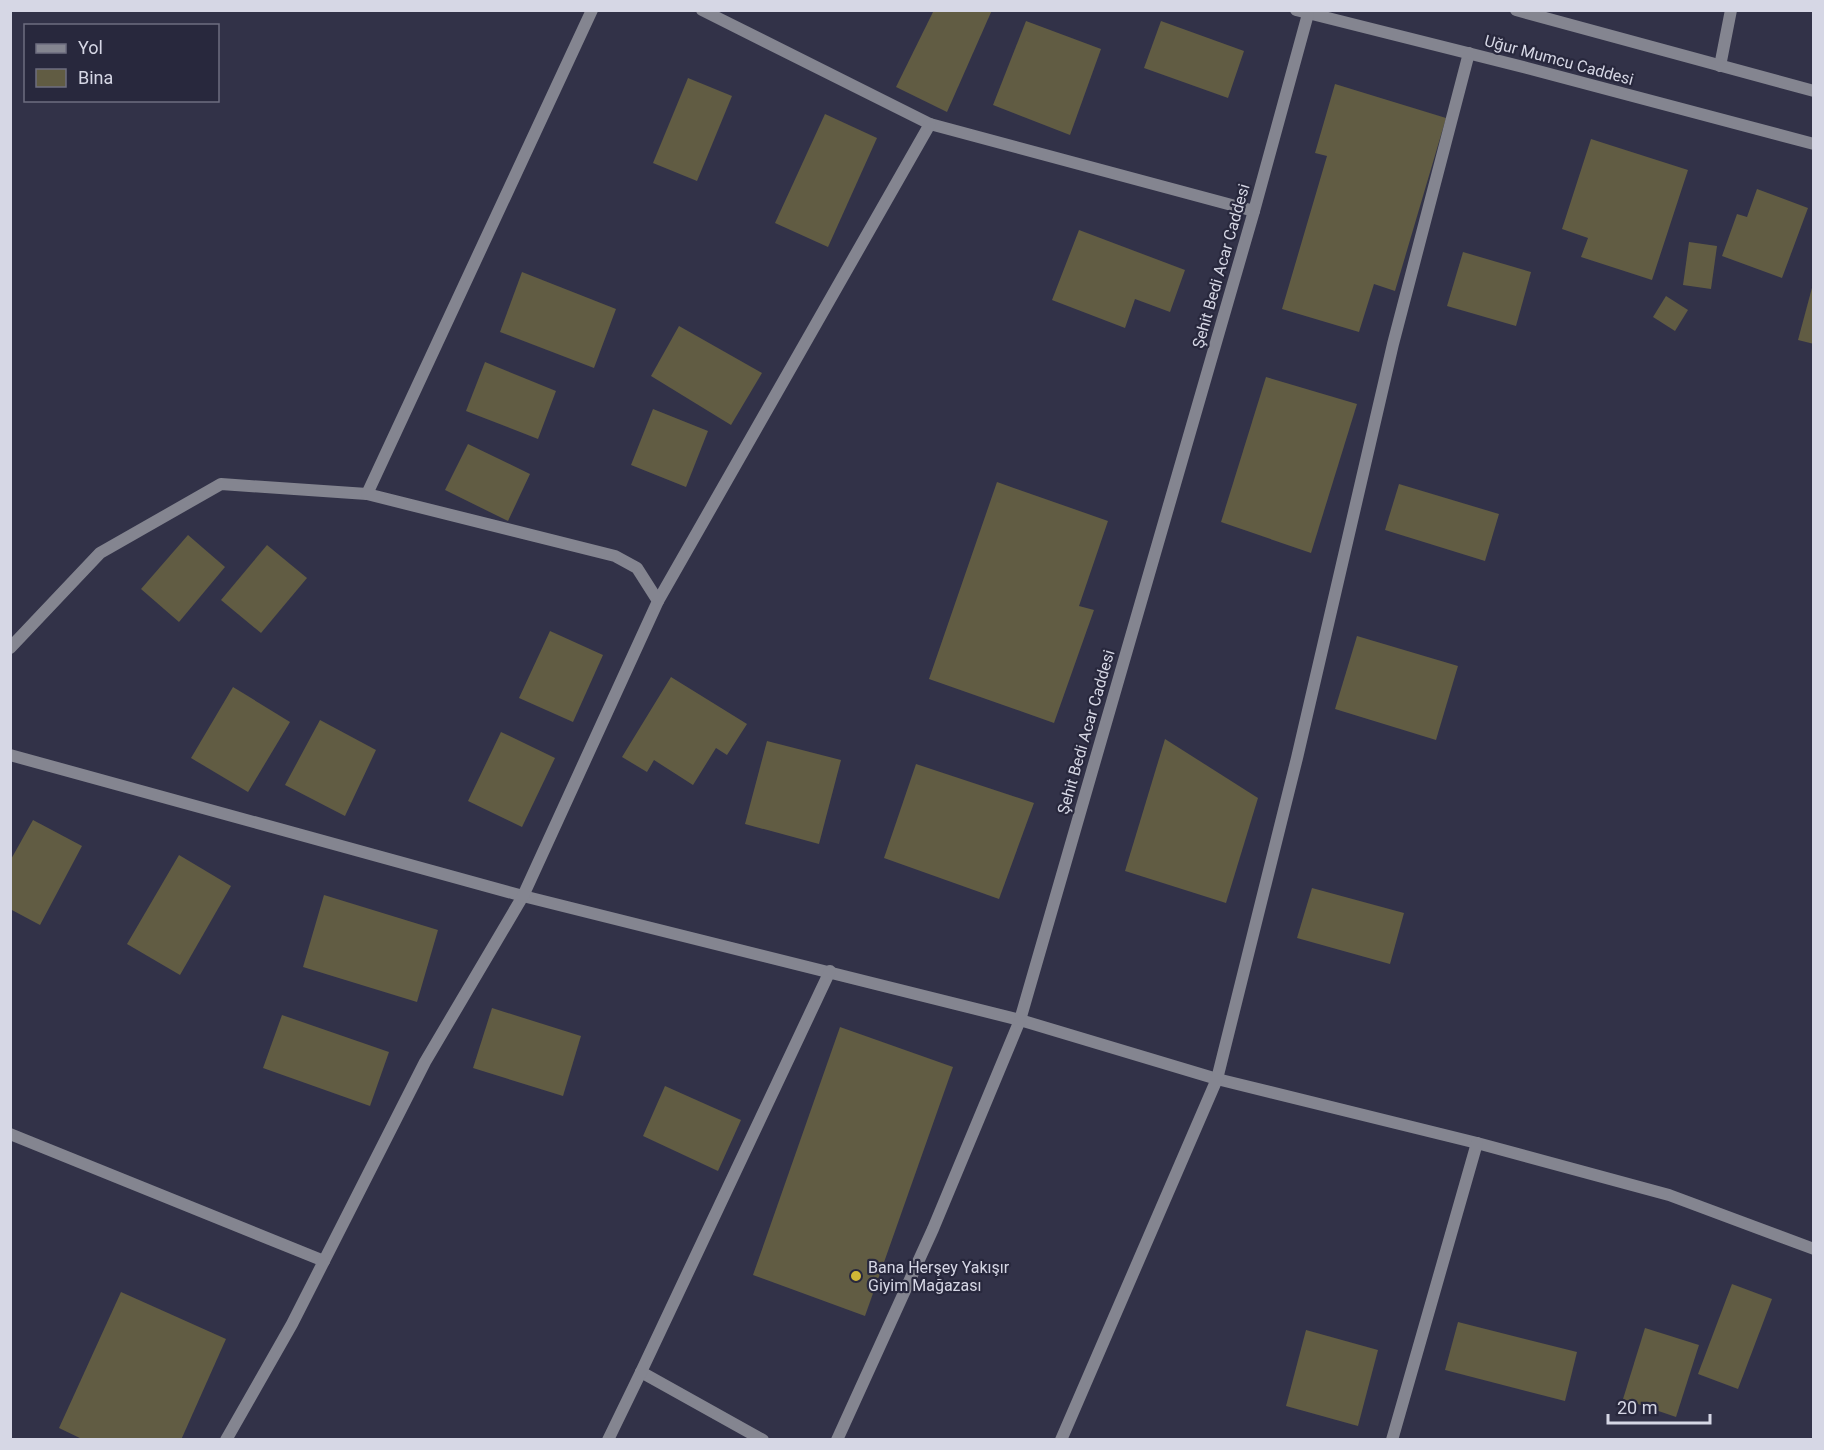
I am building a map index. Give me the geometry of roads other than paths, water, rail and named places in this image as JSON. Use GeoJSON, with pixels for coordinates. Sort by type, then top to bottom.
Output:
{"type":"FeatureCollection","features":[{"type":"Feature","properties":{"kind":"street"},"geometry":{"type":"LineString","coordinates":[[366,494],[592,10]]}},
{"type":"Feature","properties":{"kind":"street"},"geometry":{"type":"LineString","coordinates":[[702,10],[930,124],[1254,211]]}},
{"type":"Feature","properties":{"kind":"street"},"geometry":{"type":"LineString","coordinates":[[1516,10],[1814,91]]}},
{"type":"Feature","properties":{"kind":"street"},"geometry":{"type":"LineString","coordinates":[[1720,66],[1731,10]]}},
{"type":"Feature","properties":{"kind":"street","name":"Uğur Mumcu Caddesi"},"geometry":{"type":"LineString","coordinates":[[1302,12],[1469,53],[1814,144]]}},
{"type":"Feature","properties":{"kind":"street","name":"Şehit Bedi Acar Caddesi"},"geometry":{"type":"LineString","coordinates":[[837,1440],[933,1229],[1020,1020],[1254,211],[1302,12]]}},
{"type":"Feature","properties":{"kind":"street"},"geometry":{"type":"LineString","coordinates":[[1061,1440],[1217,1079],[1297,758],[1393,345],[1469,53]]}},
{"type":"Feature","properties":{"kind":"street"},"geometry":{"type":"LineString","coordinates":[[226,1440],[292,1324],[425,1062],[523,896],[658,601],[930,124]]}},
{"type":"Feature","properties":{"kind":"street"},"geometry":{"type":"LineString","coordinates":[[10,648],[100,553],[221,484],[366,494],[615,556],[637,568],[658,601]]}},
{"type":"Feature","properties":{"kind":"street"},"geometry":{"type":"LineString","coordinates":[[10,755],[523,896],[1020,1020],[1217,1079],[1477,1143],[1669,1195],[1814,1249]]}},
{"type":"Feature","properties":{"kind":"street"},"geometry":{"type":"LineString","coordinates":[[608,1440],[830,972]]}},
{"type":"Feature","properties":{"kind":"street"},"geometry":{"type":"LineString","coordinates":[[10,1134],[324,1262]]}},
{"type":"Feature","properties":{"kind":"street"},"geometry":{"type":"LineString","coordinates":[[1392,1440],[1477,1143]]}},
{"type":"Feature","properties":{"kind":"street"},"geometry":{"type":"LineString","coordinates":[[641,1372],[763,1440]]}},
{"type":"Feature","properties":{"kind":"place","name":"Bana Herşey Yakışır Giyim Mağazası"},"geometry":{"type":"Point","coordinates":[856,1276]}}]}
